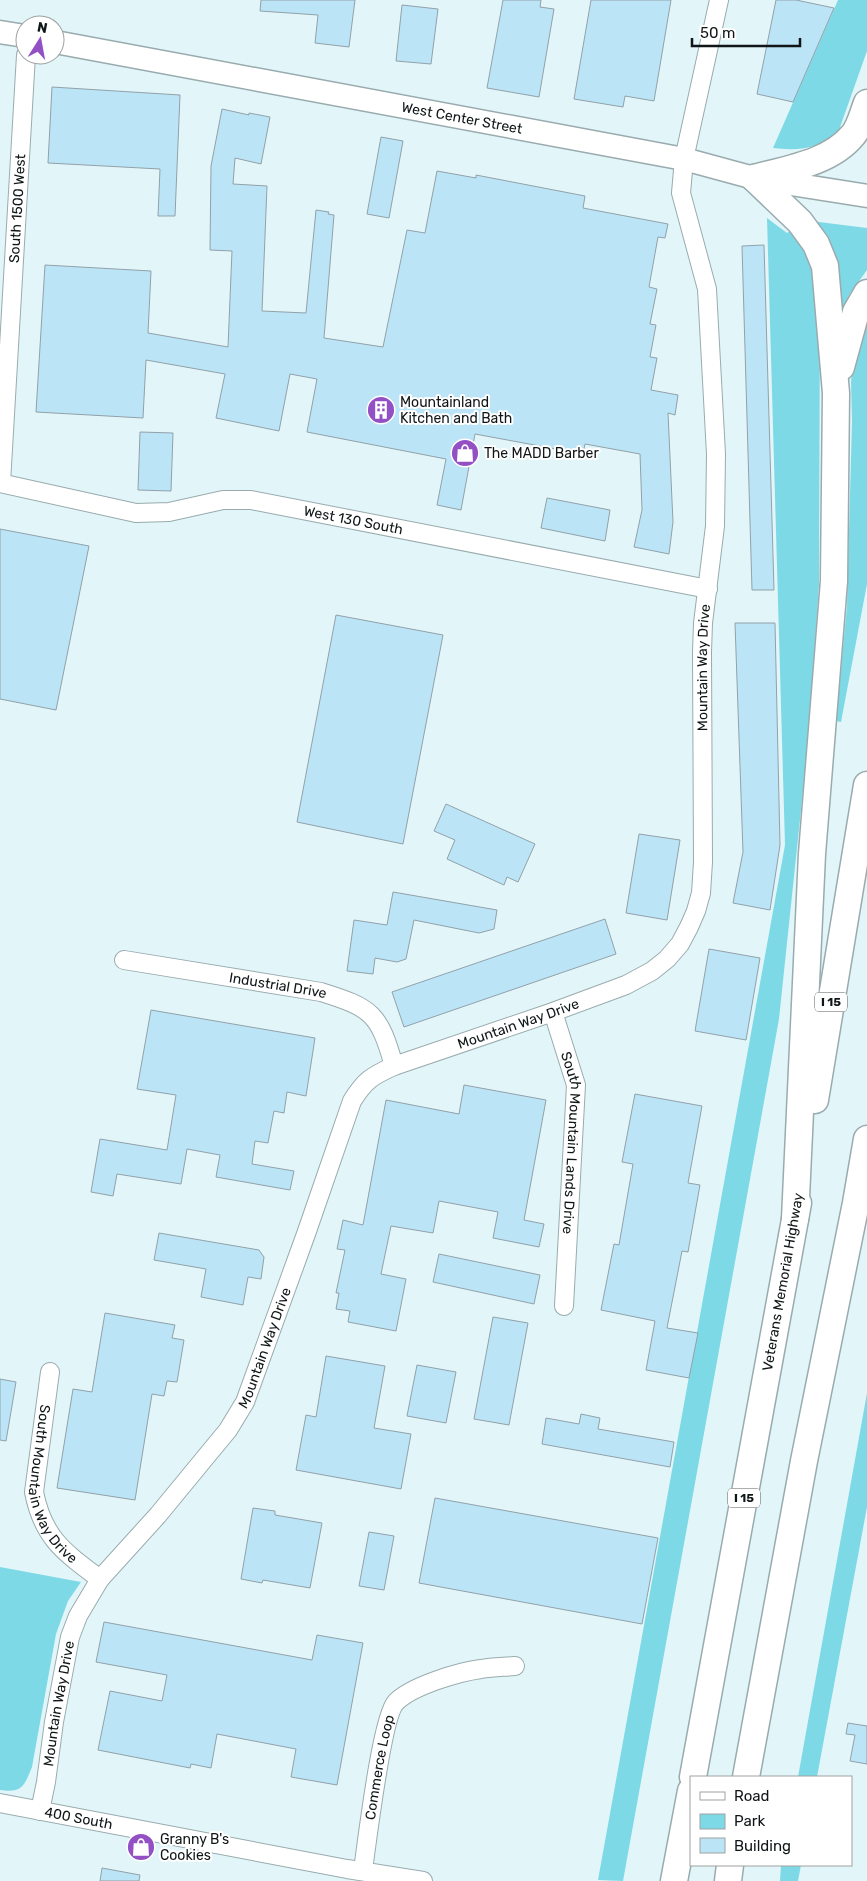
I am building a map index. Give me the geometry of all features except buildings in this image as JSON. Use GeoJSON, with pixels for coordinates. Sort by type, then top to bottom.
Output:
{"type":"FeatureCollection","features":[{"type":"Feature","properties":{"kind":"highway"},"geometry":{"type":"LineString","coordinates":[[795,1219],[812,854],[834,581],[836,393],[825,266],[816,244],[800,222],[754,178],[821,158],[839,148],[854,134],[867,103]]}},
{"type":"Feature","properties":{"kind":"highway"},"geometry":{"type":"LineString","coordinates":[[836,393],[848,337],[856,312],[867,293]]}},
{"type":"Feature","properties":{"kind":"highway","name":"Veterans Memorial Highway"},"geometry":{"type":"LineString","coordinates":[[693,1776],[795,1219],[867,785]]}},
{"type":"Feature","properties":{"kind":"highway"},"geometry":{"type":"LineString","coordinates":[[746,1776],[804,1462],[862,1193],[867,1140]]}},
{"type":"Feature","properties":{"kind":"highway"},"geometry":{"type":"LineString","coordinates":[[675,1877],[690,1796]]}},
{"type":"Feature","properties":{"kind":"highway"},"geometry":{"type":"LineString","coordinates":[[728,1881],[730,1866]]}},
{"type":"Feature","properties":{"kind":"main road"},"geometry":{"type":"LineString","coordinates":[[0,32],[15,34]]}},
{"type":"Feature","properties":{"kind":"main road","name":"West Center Street"},"geometry":{"type":"LineString","coordinates":[[65,44],[684,159],[754,178],[867,196]]}},
{"type":"Feature","properties":{"kind":"street","name":"Mountain Way Drive"},"geometry":{"type":"LineString","coordinates":[[40,1811],[70,1638],[87,1599],[100,1578],[158,1515],[228,1430],[245,1402],[352,1101],[358,1090],[372,1076],[394,1066],[626,985],[652,971],[667,959],[680,944],[696,911],[701,893],[703,862],[702,652],[715,526],[716,483],[707,289],[681,193],[684,159],[719,0]]}},
{"type":"Feature","properties":{"kind":"street","name":"South 1500 West"},"geometry":{"type":"LineString","coordinates":[[0,483],[25,65]]}},
{"type":"Feature","properties":{"kind":"street","name":"West 130 South"},"geometry":{"type":"LineString","coordinates":[[0,483],[136,512],[169,512],[223,500],[252,500],[708,589]]}},
{"type":"Feature","properties":{"kind":"street","name":"Industrial Drive"},"geometry":{"type":"LineString","coordinates":[[124,960],[321,992],[348,1001],[364,1008],[374,1018],[385,1036],[394,1066]]}},
{"type":"Feature","properties":{"kind":"street","name":"South Mountain Lands Drive"},"geometry":{"type":"LineString","coordinates":[[553,1012],[576,1086],[564,1306]]}},
{"type":"Feature","properties":{"kind":"street","name":"South Mountain Way Drive"},"geometry":{"type":"LineString","coordinates":[[50,1372],[34,1492],[38,1511],[46,1530],[60,1546],[100,1578]]}},
{"type":"Feature","properties":{"kind":"street","name":"Commerce Loop"},"geometry":{"type":"LineString","coordinates":[[351,1873],[389,1714],[395,1703],[407,1693],[431,1682],[479,1669],[515,1666]]}},
{"type":"Feature","properties":{"kind":"street","name":"400 South"},"geometry":{"type":"LineString","coordinates":[[0,1803],[351,1873],[423,1881]]}},
{"type":"Feature","properties":{"kind":"green space"},"geometry":{"type":"Polygon","coordinates":[[[838,0],[867,0],[867,51],[839,130],[817,145],[800,149],[773,148],[838,0]]]}},
{"type":"Feature","properties":{"kind":"green space"},"geometry":{"type":"Polygon","coordinates":[[[767,218],[787,233],[791,230],[803,244],[820,291],[819,585],[807,753],[779,1019],[623,1881],[598,1880],[785,845],[767,218]]]}},
{"type":"Feature","properties":{"kind":"green space"},"geometry":{"type":"Polygon","coordinates":[[[811,221],[867,228],[867,270],[849,295],[840,318],[811,221]]]}},
{"type":"Feature","properties":{"kind":"green space"},"geometry":{"type":"Polygon","coordinates":[[[867,316],[867,584],[841,722],[836,721],[847,606],[852,421],[851,382],[853,361],[867,316]]]}},
{"type":"Feature","properties":{"kind":"green space"},"geometry":{"type":"Polygon","coordinates":[[[867,1393],[867,1507],[817,1776],[798,1776],[867,1393]]]}},
{"type":"Feature","properties":{"kind":"green space"},"geometry":{"type":"Polygon","coordinates":[[[0,1567],[81,1582],[68,1601],[56,1634],[32,1767],[22,1787],[8,1791],[0,1790],[0,1567]]]}},
{"type":"Feature","properties":{"kind":"green space"},"geometry":{"type":"Polygon","coordinates":[[[781,1866],[801,1866],[798,1881],[780,1881],[781,1866]]]}},
{"type":"Feature","properties":{"kind":"place","name":"Mountainland Kitchen and Bath"},"geometry":{"type":"Point","coordinates":[381,410]}},
{"type":"Feature","properties":{"kind":"place","name":"The MADD Barber"},"geometry":{"type":"Point","coordinates":[465,453]}},
{"type":"Feature","properties":{"kind":"place","name":"Granny B's Cookies"},"geometry":{"type":"Point","coordinates":[141,1847]}}]}
